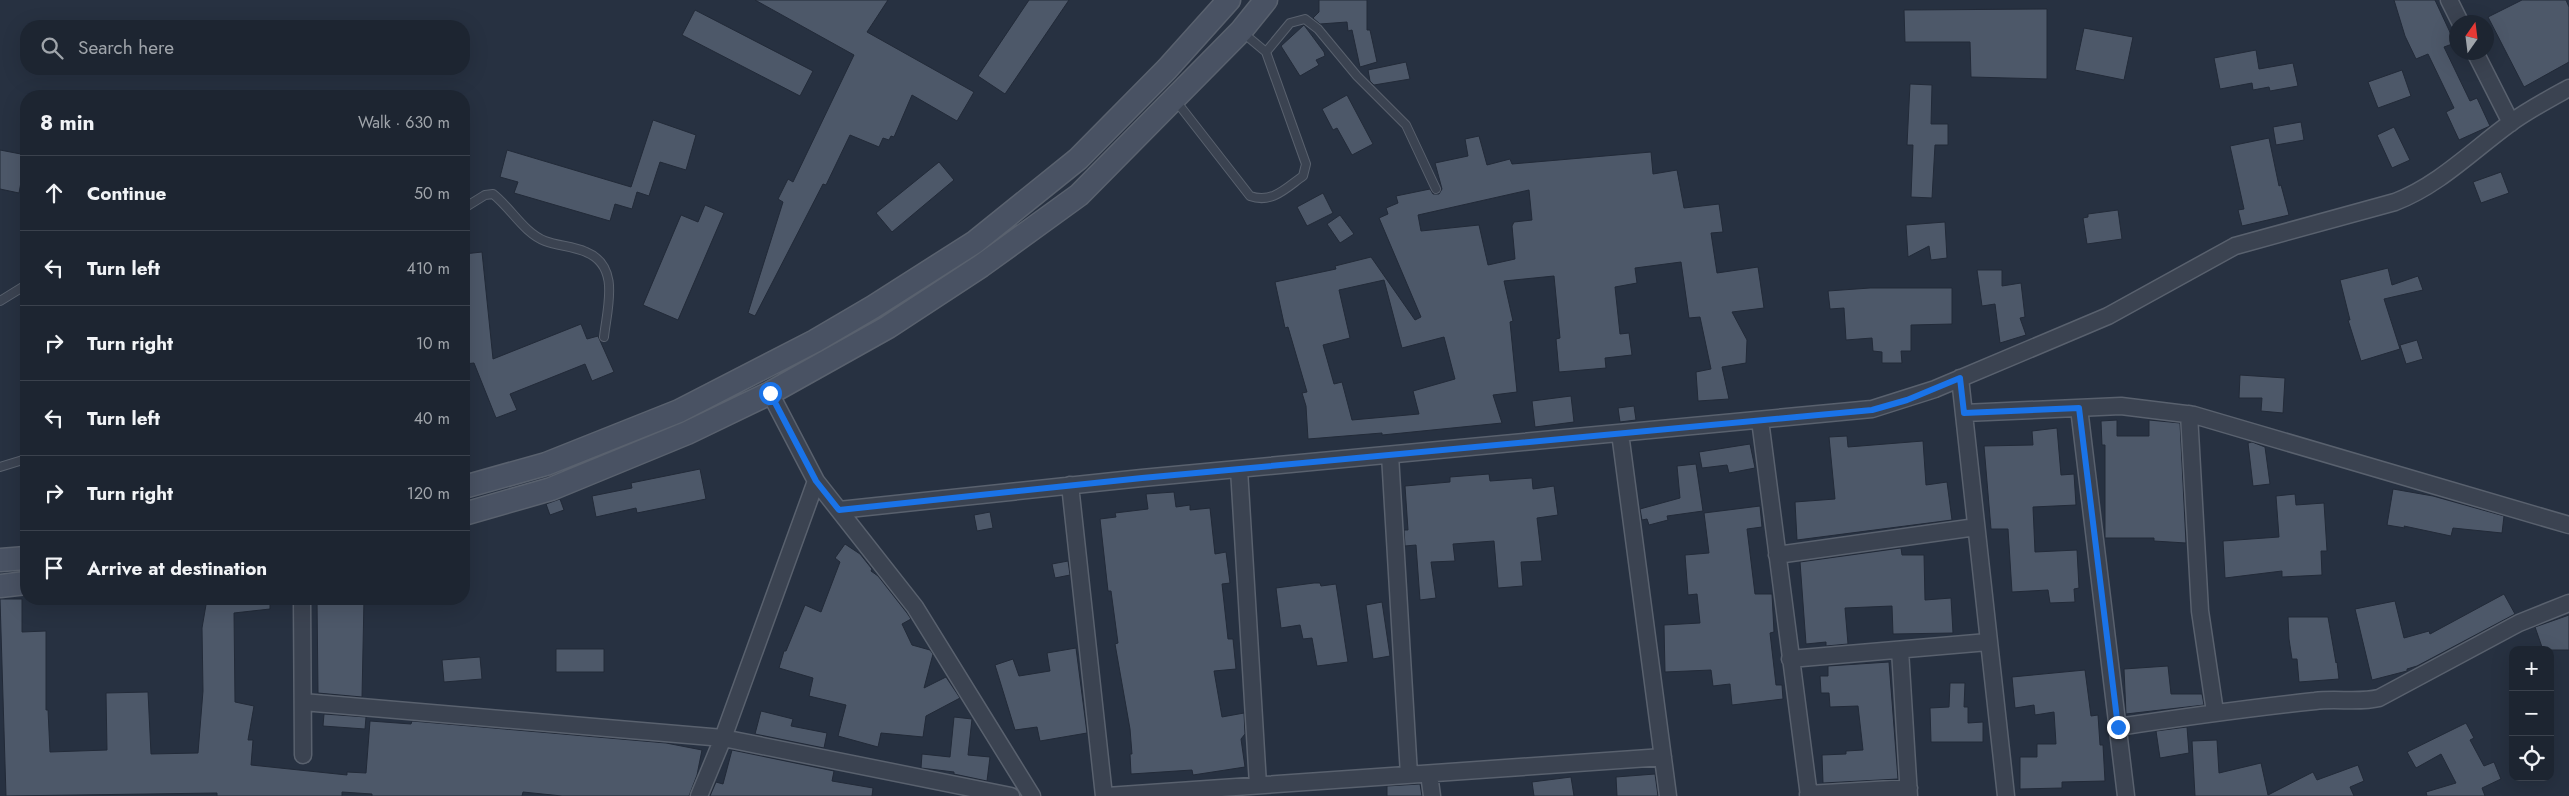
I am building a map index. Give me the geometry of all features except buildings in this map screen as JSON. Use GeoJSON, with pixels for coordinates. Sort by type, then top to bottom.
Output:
{"type":"FeatureCollection","features":[{"type":"Feature","properties":{"kind":"street"},"geometry":{"type":"LineString","coordinates":[[470,485],[546,464],[679,411],[815,341],[873,307],[975,242],[1078,159],[1167,69],[1229,0]]}},
{"type":"Feature","properties":{"kind":"street"},"geometry":{"type":"LineString","coordinates":[[470,512],[551,489],[687,433],[770,393],[888,327],[981,266],[1079,195],[1241,31],[1266,0]]}},
{"type":"Feature","properties":{"kind":"street"},"geometry":{"type":"LineString","coordinates":[[2449,0],[2456,15]]}},
{"type":"Feature","properties":{"kind":"street"},"geometry":{"type":"LineString","coordinates":[[2480,60],[2511,123]]}},
{"type":"Feature","properties":{"kind":"street"},"geometry":{"type":"LineString","coordinates":[[839,510],[1070,485],[1872,410],[1907,400],[2108,316],[2235,246],[2395,202],[2416,194],[2439,179],[2511,123],[2569,88]]}},
{"type":"Feature","properties":{"kind":"street"},"geometry":{"type":"LineString","coordinates":[[1960,378],[2006,796]]}},
{"type":"Feature","properties":{"kind":"street"},"geometry":{"type":"LineString","coordinates":[[770,393],[816,481],[915,607],[1032,796]]}},
{"type":"Feature","properties":{"kind":"street"},"geometry":{"type":"LineString","coordinates":[[1964,413],[2121,406],[2189,414],[2569,525]]}},
{"type":"Feature","properties":{"kind":"street"},"geometry":{"type":"LineString","coordinates":[[2079,408],[2126,796]]}},
{"type":"Feature","properties":{"kind":"street"},"geometry":{"type":"LineString","coordinates":[[2189,414],[2200,611],[2215,712]]}},
{"type":"Feature","properties":{"kind":"street"},"geometry":{"type":"LineString","coordinates":[[1760,420],[1809,795],[1909,792],[1900,650]]}},
{"type":"Feature","properties":{"kind":"street"},"geometry":{"type":"LineString","coordinates":[[1620,433],[1668,796]]}},
{"type":"Feature","properties":{"kind":"street"},"geometry":{"type":"LineString","coordinates":[[1390,455],[1409,775]]}},
{"type":"Feature","properties":{"kind":"street"},"geometry":{"type":"LineString","coordinates":[[1239,469],[1258,785]]}},
{"type":"Feature","properties":{"kind":"street"},"geometry":{"type":"LineString","coordinates":[[699,796],[723,738],[816,481]]}},
{"type":"Feature","properties":{"kind":"street"},"geometry":{"type":"LineString","coordinates":[[1070,485],[1105,796],[1663,757]]}},
{"type":"Feature","properties":{"kind":"street"},"geometry":{"type":"LineString","coordinates":[[1777,555],[1976,527]]}},
{"type":"Feature","properties":{"kind":"street"},"geometry":{"type":"LineString","coordinates":[[0,560],[20,558]]}},
{"type":"Feature","properties":{"kind":"street"},"geometry":{"type":"LineString","coordinates":[[0,586],[20,584]]}},
{"type":"Feature","properties":{"kind":"street"},"geometry":{"type":"LineString","coordinates":[[2118,727],[2215,712],[2322,700],[2360,701],[2379,698],[2519,623],[2569,603]]}},
{"type":"Feature","properties":{"kind":"street"},"geometry":{"type":"LineString","coordinates":[[302,605],[303,755]]}},
{"type":"Feature","properties":{"kind":"street"},"geometry":{"type":"LineString","coordinates":[[1790,660],[1988,642]]}},
{"type":"Feature","properties":{"kind":"street"},"geometry":{"type":"LineString","coordinates":[[303,702],[723,738],[1011,796]]}},
{"type":"Feature","properties":{"kind":"street"},"geometry":{"type":"LineString","coordinates":[[1429,774],[1432,796]]}},
{"type":"Feature","properties":{"kind":"lane"},"geometry":{"type":"LineString","coordinates":[[1266,52],[1290,23],[1305,19],[1318,29],[1357,76],[1406,125],[1436,188]]}},
{"type":"Feature","properties":{"kind":"lane"},"geometry":{"type":"LineString","coordinates":[[1175,99],[1250,196],[1260,200],[1272,198],[1303,176],[1306,164],[1266,52],[1241,31]]}},
{"type":"Feature","properties":{"kind":"lane"},"geometry":{"type":"LineString","coordinates":[[470,205],[485,196],[493,194],[534,234],[544,241],[587,252],[602,261],[608,270],[610,281],[604,338]]}},
{"type":"Feature","properties":{"kind":"lane"},"geometry":{"type":"LineString","coordinates":[[0,301],[20,289]]}},
{"type":"Feature","properties":{"kind":"lane"},"geometry":{"type":"LineString","coordinates":[[0,467],[20,461]]}},
{"type":"Feature","properties":{"kind":"route"},"geometry":{"type":"LineString","coordinates":[[770,393],[816,481],[839,510],[1142,478],[1872,410],[1907,400],[1960,378],[1964,413],[2079,408],[2118,727]]}}]}
